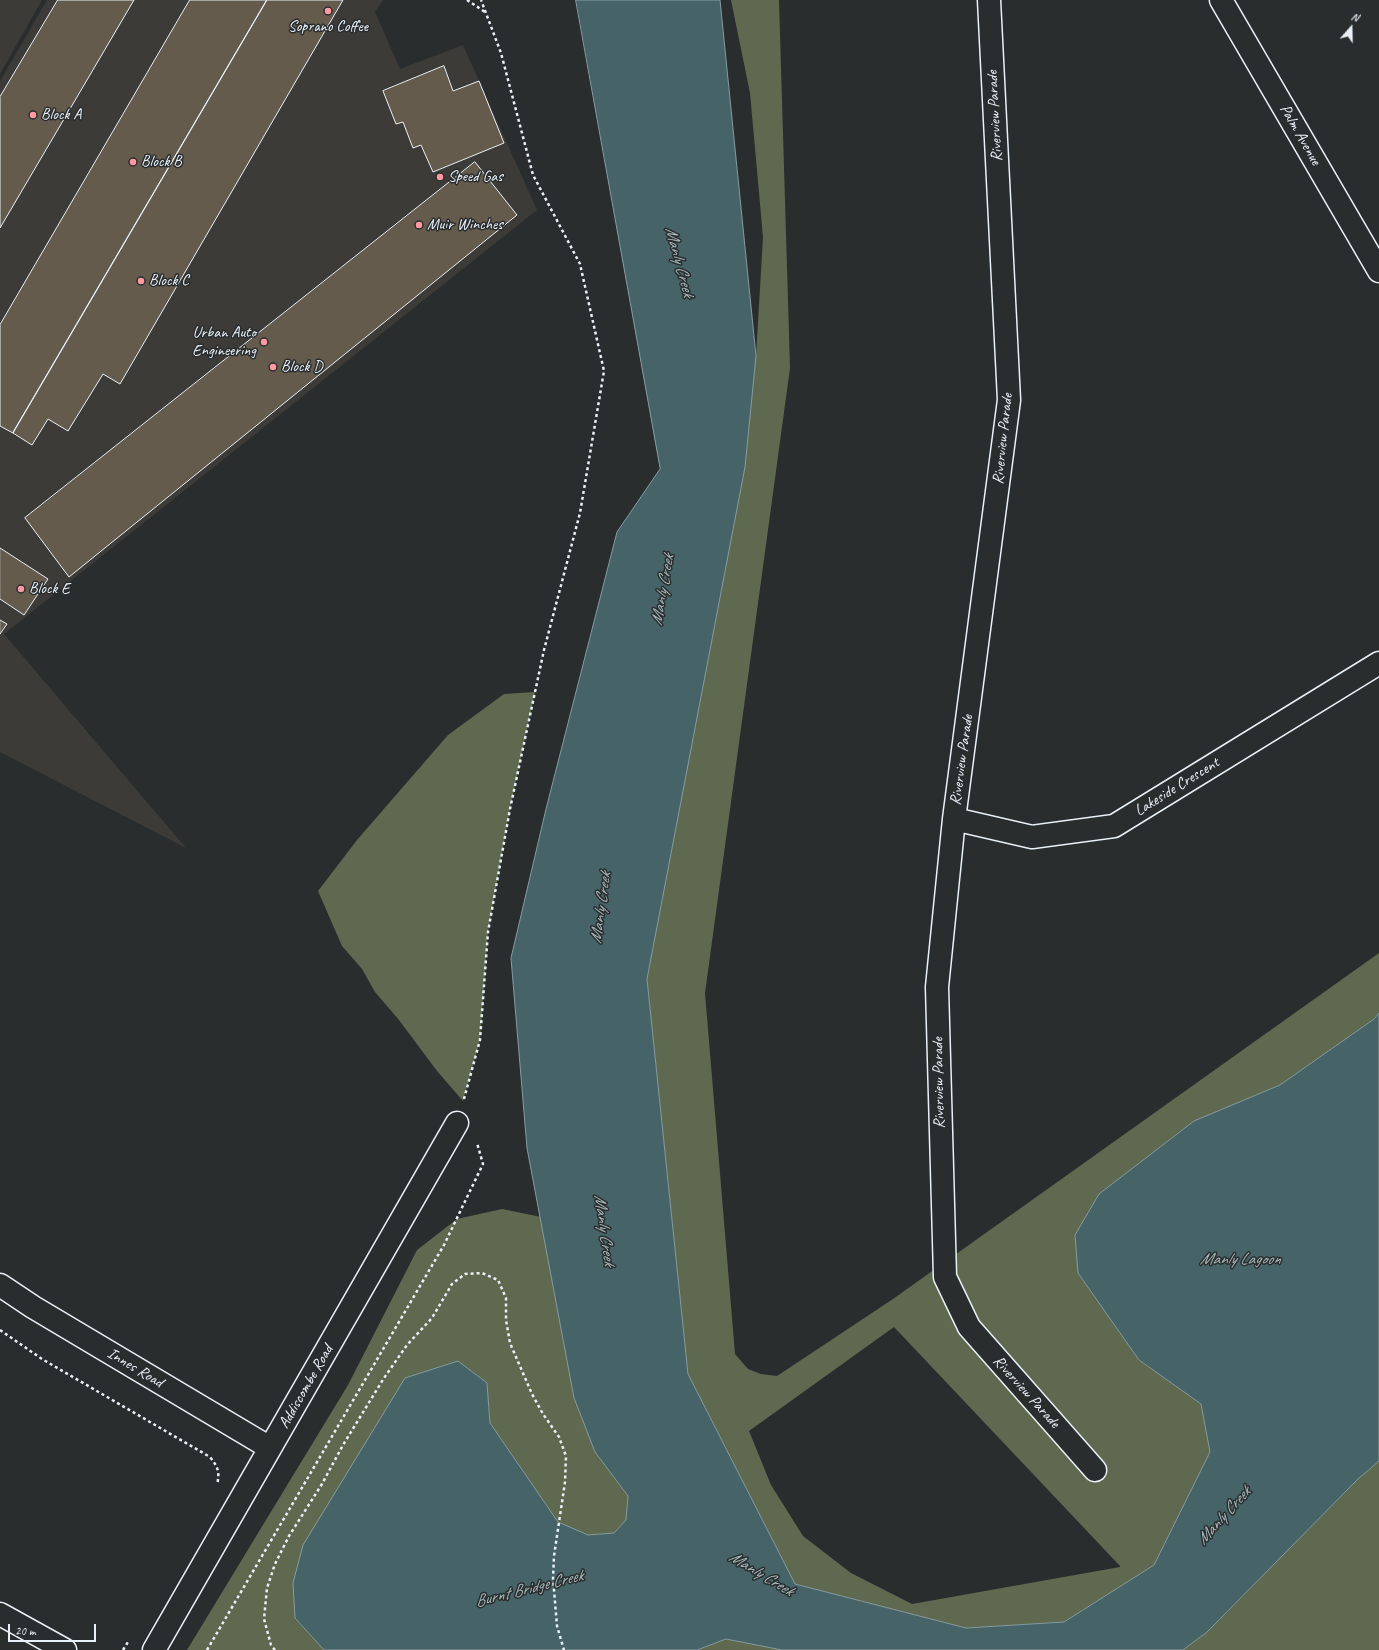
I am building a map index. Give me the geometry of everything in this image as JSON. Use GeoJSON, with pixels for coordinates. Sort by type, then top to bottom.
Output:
{"type":"FeatureCollection","features":[{"type":"Feature","properties":{"kind":"street","name":"Riverview Parade"},"geometry":{"type":"LineString","coordinates":[[989,0],[1010,400],[954,819],[937,987],[942,1218],[945,1277],[969,1327],[1095,1470]]}},
{"type":"Feature","properties":{"kind":"street","name":"Palm Avenue"},"geometry":{"type":"LineString","coordinates":[[1221,0],[1379,271]]}},
{"type":"Feature","properties":{"kind":"street","name":"Lakeside Crescent"},"geometry":{"type":"LineString","coordinates":[[954,819],[1032,837],[1114,826],[1379,663]]}},
{"type":"Feature","properties":{"kind":"street","name":"Addiscombe Road"},"geometry":{"type":"LineString","coordinates":[[154,1650],[457,1123]]}},
{"type":"Feature","properties":{"kind":"street","name":"Innes Road"},"geometry":{"type":"LineString","coordinates":[[0,1285],[33,1308],[270,1448]]}},
{"type":"Feature","properties":{"kind":"street"},"geometry":{"type":"LineString","coordinates":[[0,1614],[65,1650]]}},
{"type":"Feature","properties":{"kind":"path"},"geometry":{"type":"LineString","coordinates":[[467,0],[486,12]]}},
{"type":"Feature","properties":{"kind":"path"},"geometry":{"type":"LineString","coordinates":[[457,1123],[480,1040],[488,932],[510,809],[544,650],[580,513],[604,371],[580,264],[533,175],[501,53],[481,0]]}},
{"type":"Feature","properties":{"kind":"path"},"geometry":{"type":"LineString","coordinates":[[207,1650],[444,1245],[484,1164],[474,1136]]}},
{"type":"Feature","properties":{"kind":"path"},"geometry":{"type":"LineString","coordinates":[[274,1650],[271,1645],[264,1619],[267,1588],[275,1564],[282,1550],[384,1378],[407,1345],[432,1318],[452,1284],[465,1274],[482,1273],[498,1280],[506,1298],[506,1320],[510,1343],[532,1394],[543,1414],[559,1437],[566,1456],[565,1482],[554,1556],[553,1578],[557,1626],[564,1650]]}},
{"type":"Feature","properties":{"kind":"path"},"geometry":{"type":"LineString","coordinates":[[0,1330],[42,1359],[210,1457],[217,1466],[219,1475],[216,1487]]}},
{"type":"Feature","properties":{"kind":"path"},"geometry":{"type":"LineString","coordinates":[[123,1650],[131,1636]]}},
{"type":"Feature","properties":{"kind":"shaded area"},"geometry":{"type":"Polygon","coordinates":[[[0,0],[42,0],[0,74],[0,0]]]}},
{"type":"Feature","properties":{"kind":"shaded area"},"geometry":{"type":"Polygon","coordinates":[[[47,0],[383,0],[375,12],[400,69],[463,45],[537,210],[4,634],[186,848],[0,752],[0,81],[47,0]]]}},
{"type":"Feature","properties":{"kind":"green space"},"geometry":{"type":"Polygon","coordinates":[[[731,0],[779,0],[790,368],[705,993],[735,1354],[748,1369],[761,1374],[777,1376],[893,1299],[1379,953],[1379,1013],[1374,1019],[1280,1085],[1194,1121],[1099,1194],[1078,1273],[1139,1360],[1201,1404],[1210,1452],[1154,1565],[1064,1622],[966,1628],[795,1584],[688,1374],[647,979],[756,356],[763,237],[750,93],[731,0]],[[894,1327],[749,1431],[771,1485],[803,1536],[851,1573],[912,1604],[1120,1566],[894,1327]]]}},
{"type":"Feature","properties":{"kind":"green space"},"geometry":{"type":"Polygon","coordinates":[[[535,692],[510,809],[488,932],[480,1040],[463,1101],[437,1071],[399,1020],[375,992],[362,969],[342,946],[318,891],[357,840],[448,735],[504,694],[535,692]]]}},
{"type":"Feature","properties":{"kind":"green space"},"geometry":{"type":"Polygon","coordinates":[[[502,1209],[541,1217],[561,1328],[595,1452],[628,1496],[626,1520],[614,1533],[588,1535],[558,1522],[490,1423],[487,1383],[458,1361],[405,1378],[295,1618],[324,1650],[187,1650],[348,1385],[417,1250],[457,1219],[502,1209]]]}},
{"type":"Feature","properties":{"kind":"green space"},"geometry":{"type":"Polygon","coordinates":[[[1379,1461],[1379,1650],[1183,1650],[1207,1632],[1358,1479],[1379,1461]]]}},
{"type":"Feature","properties":{"kind":"green space"},"geometry":{"type":"Polygon","coordinates":[[[726,1639],[782,1650],[697,1650],[726,1639]]]}},
{"type":"Feature","properties":{"kind":"water","name":"Manly Lagoon"},"geometry":{"type":"Polygon","coordinates":[[[576,0],[720,0],[756,356],[745,467],[647,979],[688,1374],[795,1584],[966,1628],[1064,1622],[1154,1565],[1210,1452],[1201,1404],[1139,1360],[1078,1273],[1075,1235],[1099,1194],[1194,1121],[1280,1085],[1374,1019],[1379,1013],[1379,1461],[1358,1479],[1207,1632],[1183,1650],[782,1650],[726,1639],[697,1650],[324,1650],[295,1618],[293,1583],[303,1545],[405,1378],[458,1361],[487,1383],[490,1423],[558,1522],[588,1535],[614,1533],[626,1520],[628,1496],[595,1452],[574,1398],[527,1148],[511,958],[546,809],[617,532],[660,469],[576,0]]]}},
{"type":"Feature","properties":{"kind":"building","name":"Block A"},"geometry":{"type":"Polygon","coordinates":[[[58,0],[134,0],[0,228],[0,97],[58,0]]]}},
{"type":"Feature","properties":{"kind":"building","name":"Block B"},"geometry":{"type":"Polygon","coordinates":[[[190,0],[267,0],[13,433],[0,426],[0,325],[190,0]]]}},
{"type":"Feature","properties":{"kind":"building","name":"Block C"},"geometry":{"type":"Polygon","coordinates":[[[267,0],[343,0],[120,384],[103,374],[68,431],[48,419],[32,445],[13,433],[267,0]]]}},
{"type":"Feature","properties":{"kind":"building"},"geometry":{"type":"Polygon","coordinates":[[[444,66],[453,91],[479,81],[504,143],[433,172],[421,145],[413,148],[403,122],[396,124],[383,91],[444,66]]]}},
{"type":"Feature","properties":{"kind":"building","name":"Block D"},"geometry":{"type":"Polygon","coordinates":[[[475,162],[517,215],[69,577],[25,518],[475,162]]]}},
{"type":"Feature","properties":{"kind":"building","name":"Block E"},"geometry":{"type":"Polygon","coordinates":[[[0,548],[48,579],[24,615],[0,599],[0,548]]]}},
{"type":"Feature","properties":{"kind":"building"},"geometry":{"type":"Polygon","coordinates":[[[0,620],[7,624],[0,634],[0,620]]]}},
{"type":"Feature","properties":{"kind":"place","name":"Soprano Coffee"},"geometry":{"type":"Point","coordinates":[328,11]}},
{"type":"Feature","properties":{"kind":"place","name":"Block A"},"geometry":{"type":"Point","coordinates":[33,115]}},
{"type":"Feature","properties":{"kind":"place","name":"Block B"},"geometry":{"type":"Point","coordinates":[133,162]}},
{"type":"Feature","properties":{"kind":"place","name":"Speed Gas"},"geometry":{"type":"Point","coordinates":[440,177]}},
{"type":"Feature","properties":{"kind":"place","name":"Muir Winches"},"geometry":{"type":"Point","coordinates":[419,225]}},
{"type":"Feature","properties":{"kind":"place","name":"Block C"},"geometry":{"type":"Point","coordinates":[141,281]}},
{"type":"Feature","properties":{"kind":"place","name":"Urban Auto Engineering"},"geometry":{"type":"Point","coordinates":[264,342]}},
{"type":"Feature","properties":{"kind":"place","name":"Block D"},"geometry":{"type":"Point","coordinates":[273,367]}},
{"type":"Feature","properties":{"kind":"place","name":"Block E"},"geometry":{"type":"Point","coordinates":[21,589]}},
{"type":"Feature","properties":{"kind":"water label","name":"Manly Creek"},"geometry":{"type":"Point","coordinates":[679,262]}},
{"type":"Feature","properties":{"kind":"water label","name":"Manly Creek"},"geometry":{"type":"Point","coordinates":[663,590]}},
{"type":"Feature","properties":{"kind":"water label","name":"Manly Creek"},"geometry":{"type":"Point","coordinates":[601,908]}},
{"type":"Feature","properties":{"kind":"water label","name":"Manly Creek"},"geometry":{"type":"Point","coordinates":[604,1230]}},
{"type":"Feature","properties":{"kind":"water label","name":"Manly Creek"},"geometry":{"type":"Point","coordinates":[1224,1516]}},
{"type":"Feature","properties":{"kind":"water label","name":"Manly Creek"},"geometry":{"type":"Point","coordinates":[761,1574]}},
{"type":"Feature","properties":{"kind":"water label","name":"Burnt Bridge Creek"},"geometry":{"type":"Point","coordinates":[529,1589]}}]}
